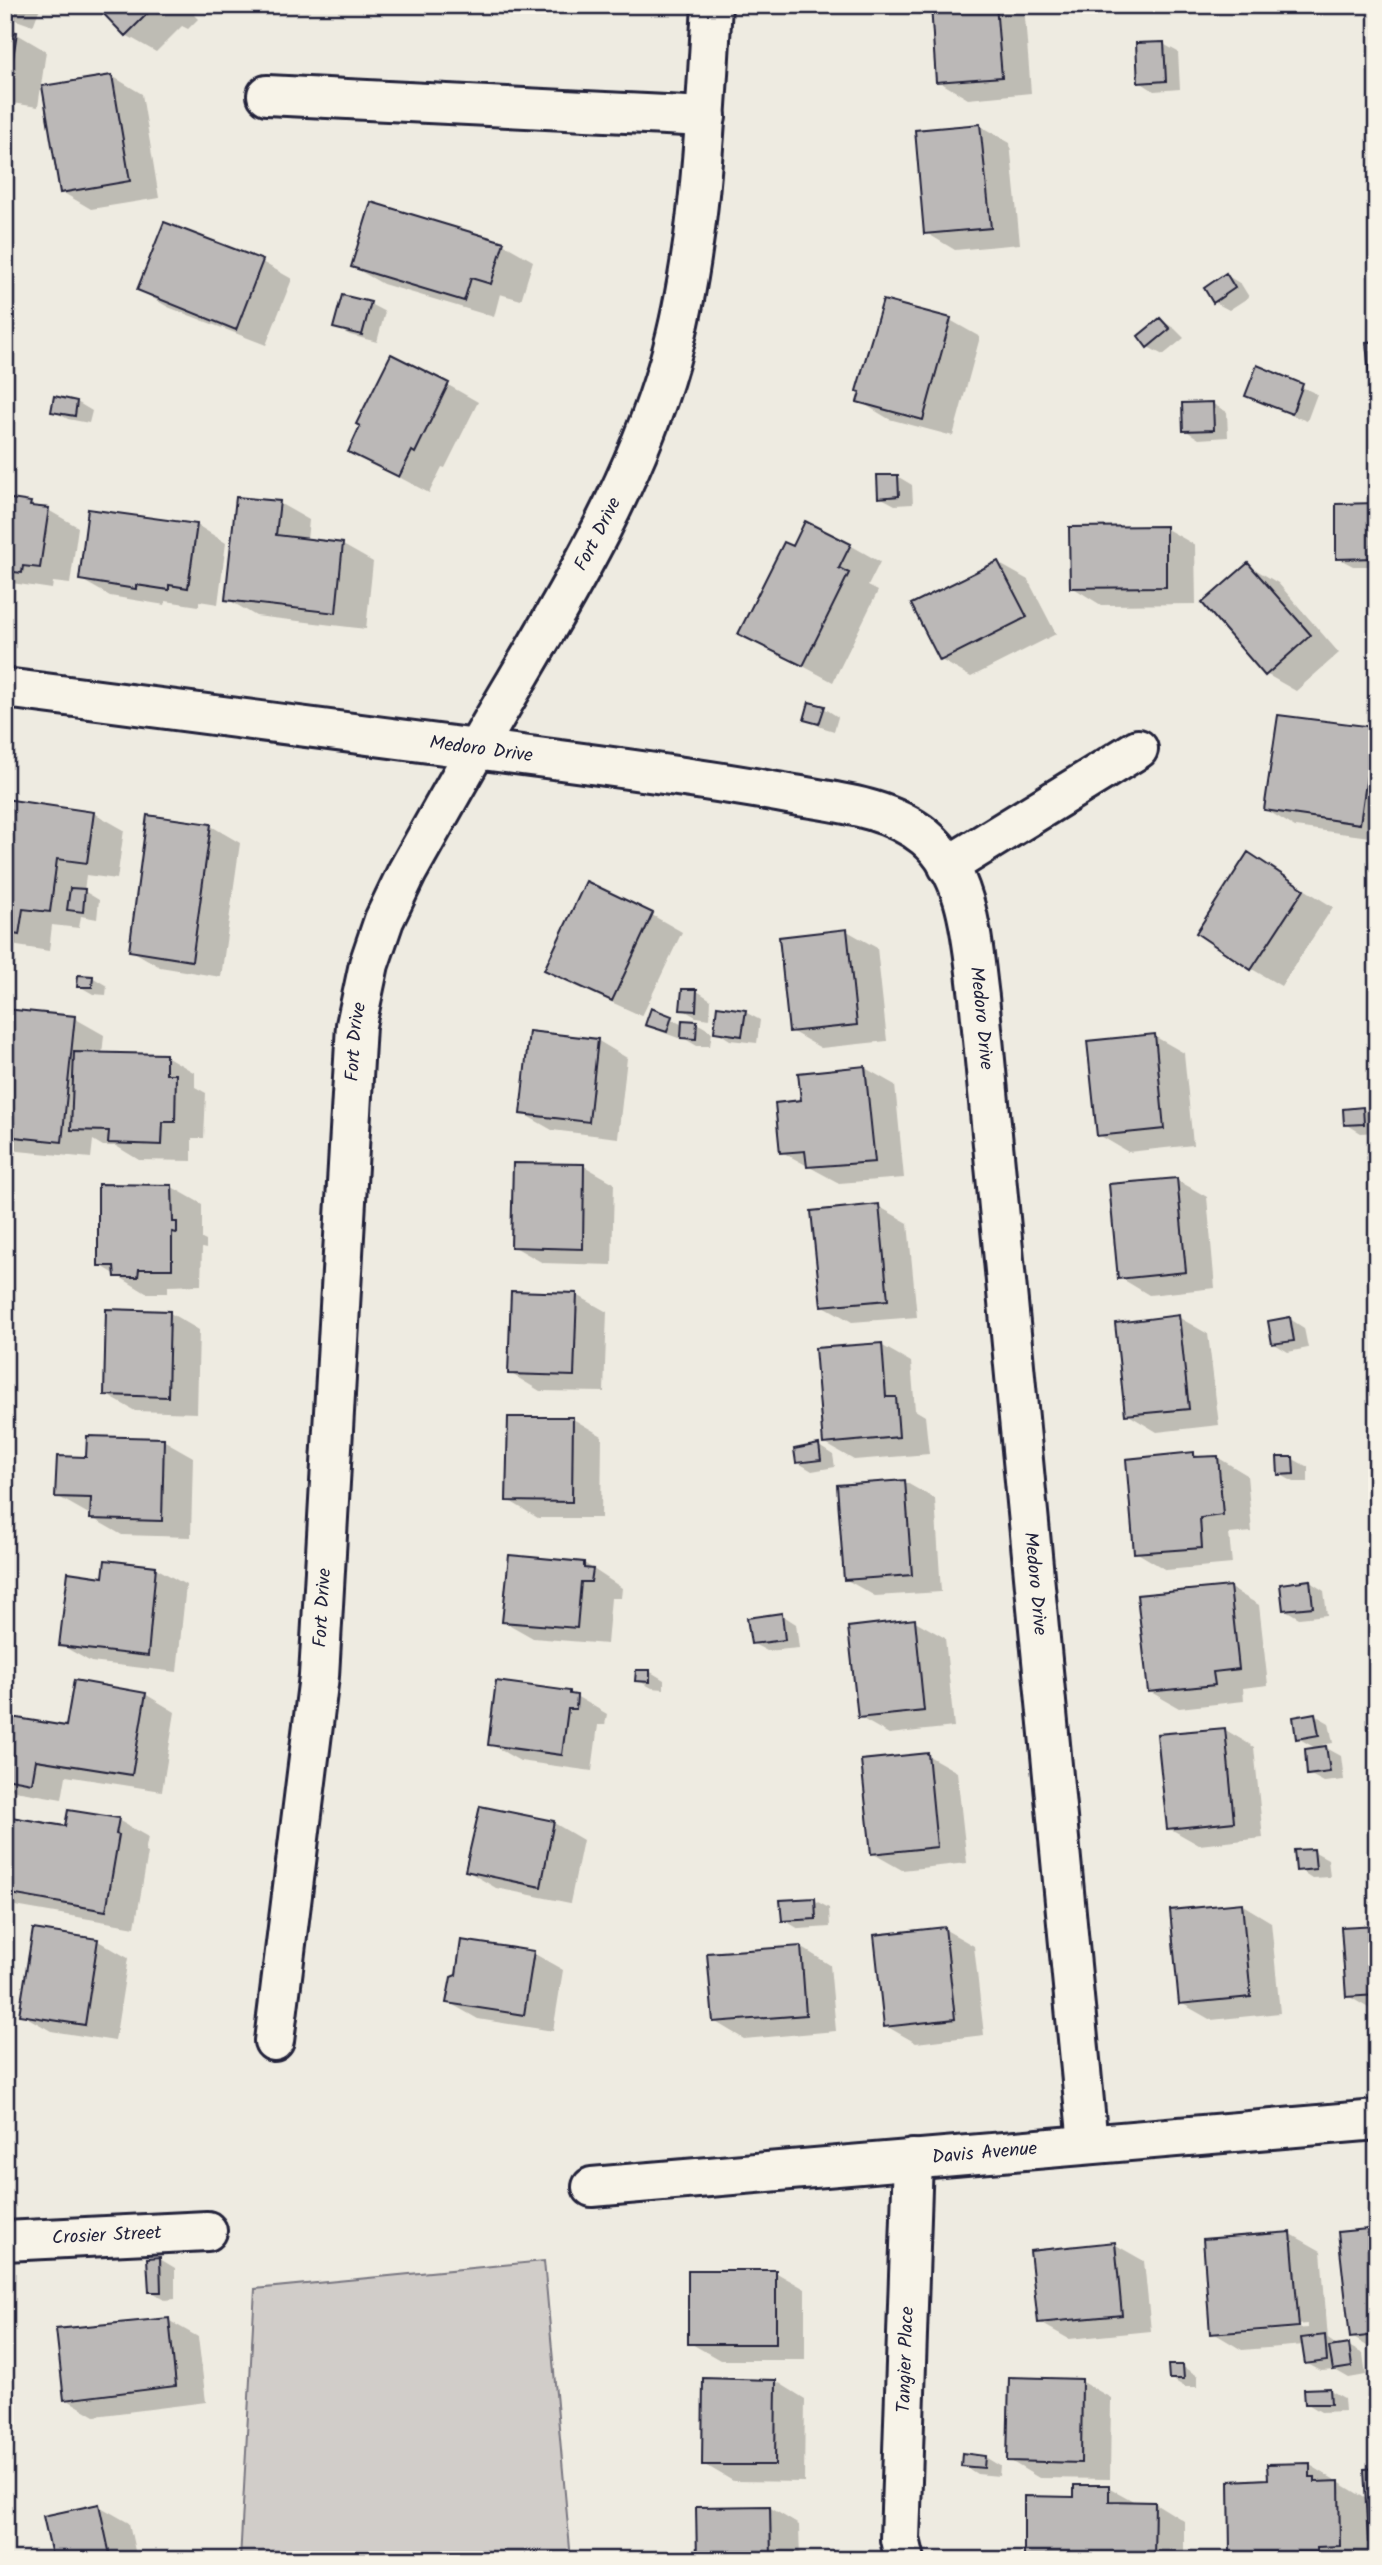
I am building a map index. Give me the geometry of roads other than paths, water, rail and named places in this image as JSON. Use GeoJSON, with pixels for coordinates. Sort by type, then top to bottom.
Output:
{"type":"FeatureCollection","features":[{"type":"Feature","properties":{"kind":"street","name":"Fort Drive"},"geometry":{"type":"LineString","coordinates":[[274,2041],[319,1676],[356,1025],[369,964],[384,920],[407,872],[583,568],[648,424],[669,363],[688,279],[706,117],[712,5]]}},
{"type":"Feature","properties":{"kind":"street"},"geometry":{"type":"LineString","coordinates":[[267,95],[706,117]]}},
{"type":"Feature","properties":{"kind":"street","name":"Medoro Drive"},"geometry":{"type":"LineString","coordinates":[[5,688],[728,782],[874,810],[905,824],[927,838],[948,866],[961,891],[979,997],[1088,2144]]}},
{"type":"Feature","properties":{"kind":"street"},"geometry":{"type":"LineString","coordinates":[[948,866],[1138,749]]}},
{"type":"Feature","properties":{"kind":"street","name":"Davis Avenue"},"geometry":{"type":"LineString","coordinates":[[592,2187],[1377,2120]]}},
{"type":"Feature","properties":{"kind":"street","name":"Tangier Place"},"geometry":{"type":"LineString","coordinates":[[905,2560],[900,2539],[913,2159]]}},
{"type":"Feature","properties":{"kind":"street","name":"Crosier Street"},"geometry":{"type":"LineString","coordinates":[[5,2241],[207,2231]]}}]}
